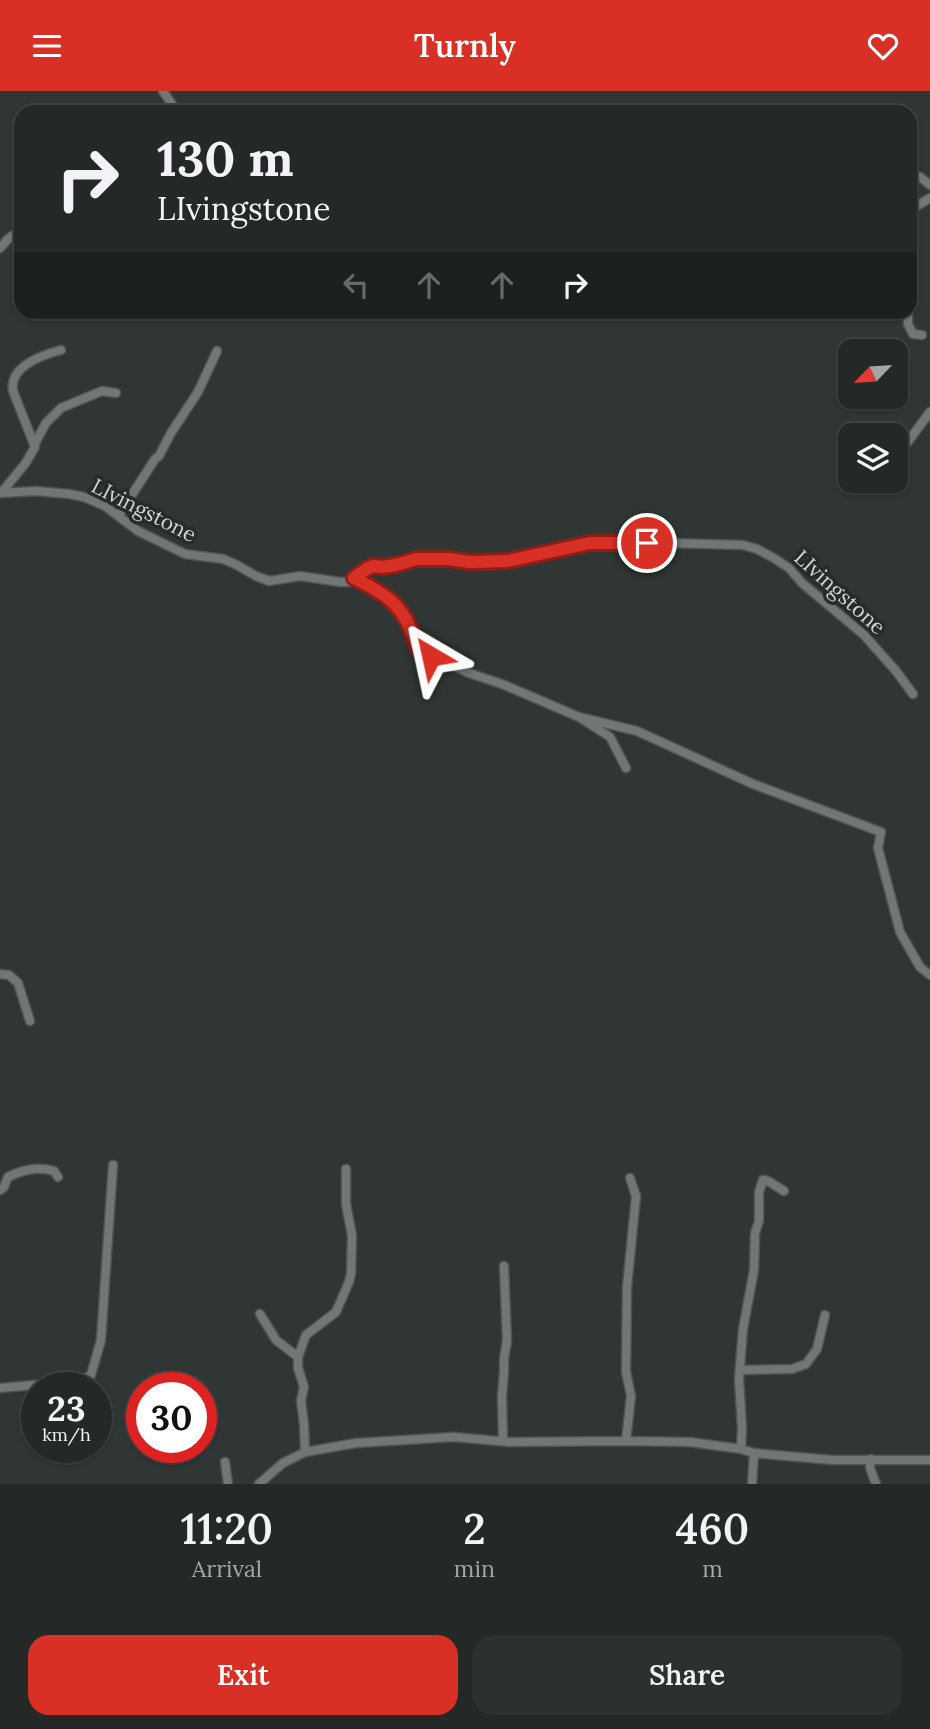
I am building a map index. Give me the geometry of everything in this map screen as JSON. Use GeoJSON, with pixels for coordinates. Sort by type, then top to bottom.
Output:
{"type":"FeatureCollection","features":[{"type":"Feature","properties":{"kind":"street"},"geometry":{"type":"LineString","coordinates":[[0,248],[14,234]]}},
{"type":"Feature","properties":{"kind":"street"},"geometry":{"type":"LineString","coordinates":[[909,319],[913,334],[922,335]]}},
{"type":"Feature","properties":{"kind":"street"},"geometry":{"type":"LineString","coordinates":[[1,493],[35,449],[12,382],[17,373],[39,357],[61,350]]}},
{"type":"Feature","properties":{"kind":"street"},"geometry":{"type":"LineString","coordinates":[[119,515],[195,397],[217,351]]}},
{"type":"Feature","properties":{"kind":"street"},"geometry":{"type":"LineString","coordinates":[[35,443],[46,423],[61,408],[102,391],[116,393]]}},
{"type":"Feature","properties":{"kind":"street"},"geometry":{"type":"LineString","coordinates":[[908,440],[930,412]]}},
{"type":"Feature","properties":{"kind":"street","name":"LIvingstone"},"geometry":{"type":"LineString","coordinates":[[1,493],[36,491],[77,495],[95,501],[119,515],[138,531],[185,554],[223,559],[269,580],[300,576],[349,582],[368,568],[396,565],[416,559],[508,561],[590,543],[743,545],[757,549],[789,568],[864,635],[913,694]]}},
{"type":"Feature","properties":{"kind":"street"},"geometry":{"type":"LineString","coordinates":[[354,578],[397,606],[407,619],[419,650],[579,717],[637,731],[753,784],[881,832],[878,848],[900,932],[920,967],[930,975]]}},
{"type":"Feature","properties":{"kind":"street"},"geometry":{"type":"LineString","coordinates":[[579,717],[610,737],[626,768]]}},
{"type":"Feature","properties":{"kind":"street"},"geometry":{"type":"LineString","coordinates":[[0,974],[9,975],[18,982],[30,1021]]}},
{"type":"Feature","properties":{"kind":"street"},"geometry":{"type":"LineString","coordinates":[[0,1388],[80,1381],[91,1375],[101,1340],[113,1165]]}},
{"type":"Feature","properties":{"kind":"street"},"geometry":{"type":"LineString","coordinates":[[0,1190],[8,1177],[23,1169],[48,1169],[54,1171],[58,1177]]}},
{"type":"Feature","properties":{"kind":"street"},"geometry":{"type":"LineString","coordinates":[[305,1452],[301,1401],[304,1387],[298,1368],[298,1357],[306,1335],[336,1312],[349,1282],[352,1236],[346,1204],[346,1169]]}},
{"type":"Feature","properties":{"kind":"street"},"geometry":{"type":"LineString","coordinates":[[626,1441],[631,1396],[626,1372],[627,1287],[636,1196],[631,1178]]}},
{"type":"Feature","properties":{"kind":"street"},"geometry":{"type":"LineString","coordinates":[[741,1448],[740,1370],[743,1329],[754,1270],[755,1233],[759,1221],[763,1180],[784,1191]]}},
{"type":"Feature","properties":{"kind":"street"},"geometry":{"type":"LineString","coordinates":[[503,1441],[503,1358],[507,1341],[504,1266]]}},
{"type":"Feature","properties":{"kind":"street"},"geometry":{"type":"LineString","coordinates":[[260,1314],[276,1340],[298,1357]]}},
{"type":"Feature","properties":{"kind":"street"},"geometry":{"type":"LineString","coordinates":[[740,1370],[792,1369],[806,1364],[817,1349],[825,1315]]}},
{"type":"Feature","properties":{"kind":"street"},"geometry":{"type":"LineString","coordinates":[[259,1484],[283,1463],[305,1452],[356,1443],[454,1437],[503,1441],[690,1442],[741,1448],[754,1453],[833,1460],[930,1460]]}},
{"type":"Feature","properties":{"kind":"street"},"geometry":{"type":"LineString","coordinates":[[752,1484],[754,1453]]}},
{"type":"Feature","properties":{"kind":"street"},"geometry":{"type":"LineString","coordinates":[[871,1459],[870,1468],[876,1484]]}},
{"type":"Feature","properties":{"kind":"street"},"geometry":{"type":"LineString","coordinates":[[225,1462],[228,1484]]}},
{"type":"Feature","properties":{"kind":"route"},"geometry":{"type":"LineString","coordinates":[[431,656],[419,650],[407,619],[397,606],[354,578],[374,566],[396,565],[416,559],[508,561],[590,543],[647,543]]}}]}
